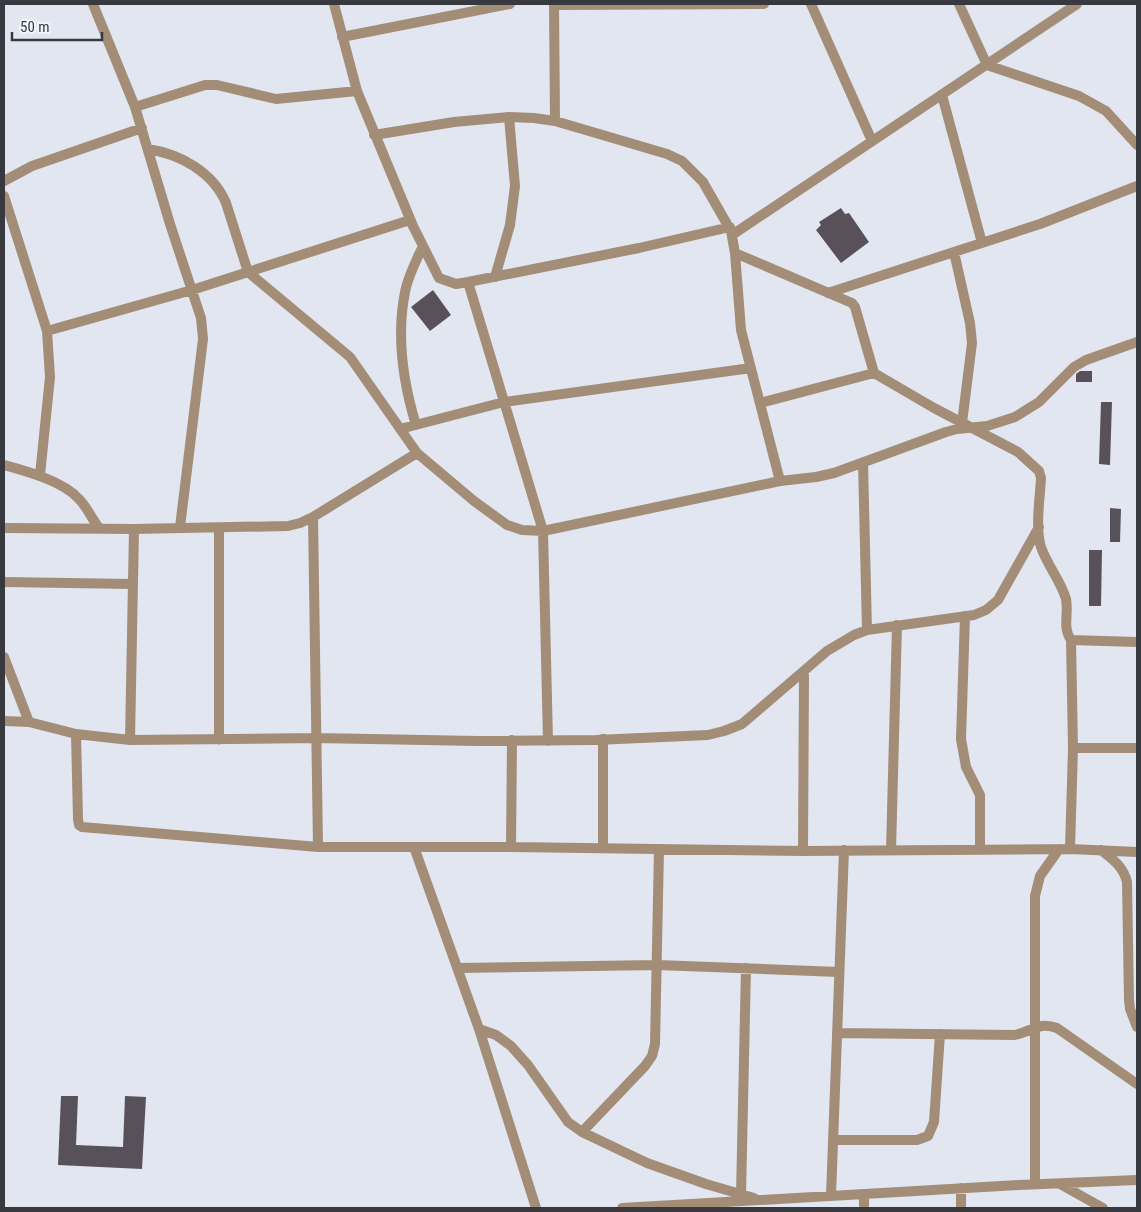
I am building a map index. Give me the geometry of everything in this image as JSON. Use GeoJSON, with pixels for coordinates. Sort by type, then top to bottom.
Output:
{"type":"FeatureCollection","features":[{"type":"Feature","properties":{"kind":"street"},"geometry":{"type":"LineString","coordinates":[[93,4],[135,107],[170,224],[201,318],[203,339],[180,527]]}},
{"type":"Feature","properties":{"kind":"street"},"geometry":{"type":"LineString","coordinates":[[334,4],[357,91],[410,220],[439,278],[456,284],[731,231],[987,65],[1064,8],[1077,4]]}},
{"type":"Feature","properties":{"kind":"street"},"geometry":{"type":"LineString","coordinates":[[342,36],[510,4]]}},
{"type":"Feature","properties":{"kind":"street"},"geometry":{"type":"LineString","coordinates":[[555,121],[554,4],[764,4]]}},
{"type":"Feature","properties":{"kind":"street"},"geometry":{"type":"LineString","coordinates":[[811,4],[872,141]]}},
{"type":"Feature","properties":{"kind":"street"},"geometry":{"type":"LineString","coordinates":[[959,4],[987,65],[1079,96],[1106,111],[1137,145]]}},
{"type":"Feature","properties":{"kind":"street"},"geometry":{"type":"LineString","coordinates":[[135,107],[205,85],[217,85],[276,99],[357,91]]}},
{"type":"Feature","properties":{"kind":"street"},"geometry":{"type":"LineString","coordinates":[[942,95],[982,243]]}},
{"type":"Feature","properties":{"kind":"street"},"geometry":{"type":"LineString","coordinates":[[495,277],[510,225],[515,186],[509,117]]}},
{"type":"Feature","properties":{"kind":"street"},"geometry":{"type":"LineString","coordinates":[[374,135],[454,122],[509,117],[555,121],[667,154],[682,161],[703,182],[731,231],[735,253],[739,320],[780,481]]}},
{"type":"Feature","properties":{"kind":"street"},"geometry":{"type":"LineString","coordinates":[[4,181],[32,166],[142,128]]}},
{"type":"Feature","properties":{"kind":"street"},"geometry":{"type":"LineString","coordinates":[[148,149],[178,156],[215,183],[222,192],[248,272],[350,357],[417,453],[474,502],[507,525],[522,530],[543,531],[780,481],[816,478],[967,425],[987,426],[1015,417],[1039,402],[1074,368],[1086,360],[1137,342]]}},
{"type":"Feature","properties":{"kind":"street"},"geometry":{"type":"LineString","coordinates":[[828,293],[1040,224],[1137,186]]}},
{"type":"Feature","properties":{"kind":"street"},"geometry":{"type":"LineString","coordinates":[[4,196],[47,331],[50,377],[40,475]]}},
{"type":"Feature","properties":{"kind":"street"},"geometry":{"type":"LineString","coordinates":[[47,331],[192,290],[410,220]]}},
{"type":"Feature","properties":{"kind":"street"},"geometry":{"type":"LineString","coordinates":[[416,425],[406,392],[401,338],[405,292],[411,271],[423,246]]}},
{"type":"Feature","properties":{"kind":"street"},"geometry":{"type":"LineString","coordinates":[[954,252],[970,323],[972,343],[967,425]]}},
{"type":"Feature","properties":{"kind":"street"},"geometry":{"type":"LineString","coordinates":[[735,253],[852,303],[855,307],[874,373],[934,408],[1018,452],[1039,470],[1041,478],[1039,527],[1041,546],[1050,568],[1064,593],[1067,634],[1071,640],[1073,748],[1070,849]]}},
{"type":"Feature","properties":{"kind":"street"},"geometry":{"type":"LineString","coordinates":[[468,282],[543,531],[548,741]]}},
{"type":"Feature","properties":{"kind":"street"},"geometry":{"type":"LineString","coordinates":[[400,429],[504,402],[751,368]]}},
{"type":"Feature","properties":{"kind":"street"},"geometry":{"type":"LineString","coordinates":[[760,403],[874,373]]}},
{"type":"Feature","properties":{"kind":"street"},"geometry":{"type":"LineString","coordinates":[[4,528],[219,528],[288,526],[313,517],[417,453]]}},
{"type":"Feature","properties":{"kind":"street"},"geometry":{"type":"LineString","coordinates":[[863,462],[867,630]]}},
{"type":"Feature","properties":{"kind":"street"},"geometry":{"type":"LineString","coordinates":[[4,465],[40,475],[78,498],[99,528]]}},
{"type":"Feature","properties":{"kind":"street"},"geometry":{"type":"LineString","coordinates":[[313,517],[318,847]]}},
{"type":"Feature","properties":{"kind":"street"},"geometry":{"type":"LineString","coordinates":[[4,721],[29,722],[76,734],[130,740],[316,738],[548,741],[662,738],[708,734],[724,731],[742,724],[826,651],[854,635],[867,630],[965,616],[986,610],[998,600],[1039,527]]}},
{"type":"Feature","properties":{"kind":"street"},"geometry":{"type":"LineString","coordinates":[[130,740],[134,528]]}},
{"type":"Feature","properties":{"kind":"street"},"geometry":{"type":"LineString","coordinates":[[219,528],[219,740]]}},
{"type":"Feature","properties":{"kind":"street"},"geometry":{"type":"LineString","coordinates":[[4,582],[133,584]]}},
{"type":"Feature","properties":{"kind":"street"},"geometry":{"type":"LineString","coordinates":[[965,616],[961,739],[966,767],[980,795],[980,850]]}},
{"type":"Feature","properties":{"kind":"street"},"geometry":{"type":"LineString","coordinates":[[891,850],[897,625]]}},
{"type":"Feature","properties":{"kind":"street"},"geometry":{"type":"LineString","coordinates":[[1071,640],[1137,642]]}},
{"type":"Feature","properties":{"kind":"street"},"geometry":{"type":"LineString","coordinates":[[4,657],[29,722]]}},
{"type":"Feature","properties":{"kind":"street"},"geometry":{"type":"LineString","coordinates":[[802,851],[804,671]]}},
{"type":"Feature","properties":{"kind":"street"},"geometry":{"type":"LineString","coordinates":[[76,734],[78,819],[79,825],[82,827],[318,847],[511,847],[802,851],[1070,849],[1137,852]]}},
{"type":"Feature","properties":{"kind":"street"},"geometry":{"type":"LineString","coordinates":[[603,739],[603,848]]}},
{"type":"Feature","properties":{"kind":"street"},"geometry":{"type":"LineString","coordinates":[[511,847],[512,740]]}},
{"type":"Feature","properties":{"kind":"street"},"geometry":{"type":"LineString","coordinates":[[1073,748],[1137,748]]}},
{"type":"Feature","properties":{"kind":"street"},"geometry":{"type":"LineString","coordinates":[[414,847],[479,1029],[536,1208]]}},
{"type":"Feature","properties":{"kind":"street"},"geometry":{"type":"LineString","coordinates":[[582,1132],[645,1066],[652,1056],[655,1044],[659,849]]}},
{"type":"Feature","properties":{"kind":"street"},"geometry":{"type":"LineString","coordinates":[[1035,1184],[1034,1028],[1036,887],[1040,876],[1059,849]]}},
{"type":"Feature","properties":{"kind":"street"},"geometry":{"type":"LineString","coordinates":[[831,1196],[844,850]]}},
{"type":"Feature","properties":{"kind":"street"},"geometry":{"type":"LineString","coordinates":[[1101,850],[1119,864],[1127,882],[1129,1000],[1130,1009],[1137,1027]]}},
{"type":"Feature","properties":{"kind":"street"},"geometry":{"type":"LineString","coordinates":[[457,968],[656,965],[839,972]]}},
{"type":"Feature","properties":{"kind":"street"},"geometry":{"type":"LineString","coordinates":[[742,1194],[746,968]]}},
{"type":"Feature","properties":{"kind":"street"},"geometry":{"type":"LineString","coordinates":[[837,1033],[1014,1035],[1048,1025],[1057,1028],[1137,1084]]}},
{"type":"Feature","properties":{"kind":"street"},"geometry":{"type":"LineString","coordinates":[[479,1029],[496,1035],[511,1046],[528,1065],[568,1122],[582,1132],[648,1163],[706,1184],[761,1200]]}},
{"type":"Feature","properties":{"kind":"street"},"geometry":{"type":"LineString","coordinates":[[833,1140],[918,1140],[928,1136],[934,1122],[940,1034]]}},
{"type":"Feature","properties":{"kind":"street"},"geometry":{"type":"LineString","coordinates":[[622,1208],[961,1188],[1137,1180]]}},
{"type":"Feature","properties":{"kind":"street"},"geometry":{"type":"LineString","coordinates":[[1059,1183],[1103,1208]]}},
{"type":"Feature","properties":{"kind":"street"},"geometry":{"type":"LineString","coordinates":[[961,1188],[961,1208]]}},
{"type":"Feature","properties":{"kind":"street"},"geometry":{"type":"LineString","coordinates":[[864,1194],[864,1208]]}},
{"type":"Feature","properties":{"kind":"building"},"geometry":{"type":"Polygon","coordinates":[[[841,208],[845,214],[849,213],[869,242],[841,263],[816,230],[821,225],[819,222],[841,208]]]}},
{"type":"Feature","properties":{"kind":"building"},"geometry":{"type":"Polygon","coordinates":[[[433,290],[451,315],[430,331],[411,307],[433,290]]]}},
{"type":"Feature","properties":{"kind":"building"},"geometry":{"type":"Polygon","coordinates":[[[1080,371],[1092,371],[1092,382],[1076,382],[1076,374],[1080,371]]]}},
{"type":"Feature","properties":{"kind":"building"},"geometry":{"type":"Polygon","coordinates":[[[1101,402],[1112,402],[1110,465],[1099,464],[1101,402]]]}},
{"type":"Feature","properties":{"kind":"building"},"geometry":{"type":"Polygon","coordinates":[[[1110,508],[1121,509],[1120,542],[1110,542],[1110,508]]]}},
{"type":"Feature","properties":{"kind":"building"},"geometry":{"type":"Polygon","coordinates":[[[1089,550],[1102,550],[1101,606],[1089,606],[1089,550]]]}},
{"type":"Feature","properties":{"kind":"building"},"geometry":{"type":"Polygon","coordinates":[[[61,1096],[78,1096],[76,1145],[123,1147],[125,1096],[146,1097],[142,1169],[58,1165],[61,1096]]]}}]}
